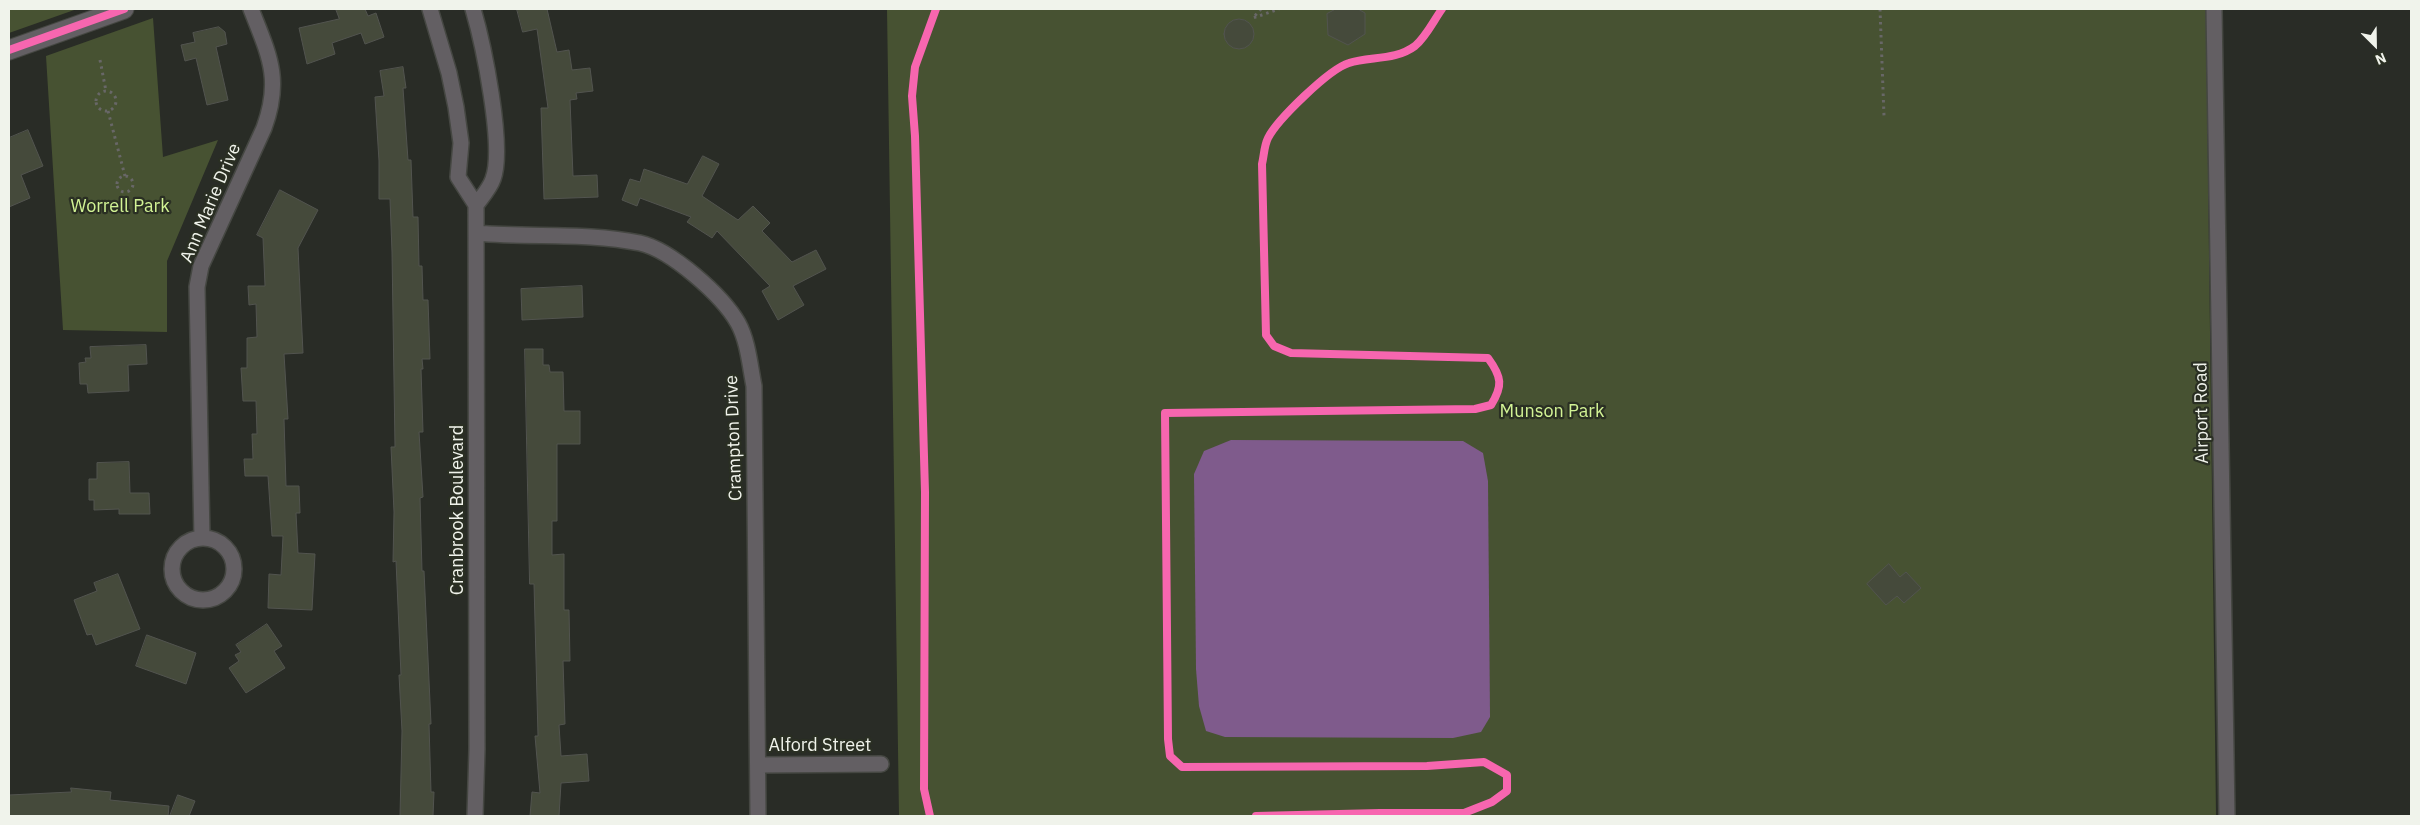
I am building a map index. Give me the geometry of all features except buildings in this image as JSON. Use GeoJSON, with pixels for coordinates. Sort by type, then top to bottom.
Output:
{"type":"FeatureCollection","features":[{"type":"Feature","properties":{"kind":"street"},"geometry":{"type":"LineString","coordinates":[[9,50],[124,9]]}},
{"type":"Feature","properties":{"kind":"street","name":"Ann Marie Drive"},"geometry":{"type":"LineString","coordinates":[[202,538],[197,287],[201,266],[264,128],[271,108],[274,88],[268,54],[251,9]]}},
{"type":"Feature","properties":{"kind":"street"},"geometry":{"type":"LineString","coordinates":[[430,9],[449,72],[456,107],[461,143],[458,177],[476,205],[493,181],[497,163],[490,90],[473,9]]}},
{"type":"Feature","properties":{"kind":"street","name":"Airport Road"},"geometry":{"type":"LineString","coordinates":[[2214,9],[2227,816]]}},
{"type":"Feature","properties":{"kind":"street","name":"Cranbrook Boulevard"},"geometry":{"type":"LineString","coordinates":[[475,816],[477,749],[476,205]]}},
{"type":"Feature","properties":{"kind":"street","name":"Crampton Drive"},"geometry":{"type":"LineString","coordinates":[[477,233],[514,236],[602,237],[642,244],[679,263],[701,281],[719,297],[738,324],[748,354],[754,386],[758,816]]}},
{"type":"Feature","properties":{"kind":"street"},"geometry":{"type":"LineString","coordinates":[[202,538],[216,542],[228,551],[234,570],[227,589],[210,600],[190,598],[181,592],[175,584],[172,574],[172,563],[176,554],[183,546],[202,538]]}},
{"type":"Feature","properties":{"kind":"street","name":"Alford Street"},"geometry":{"type":"LineString","coordinates":[[758,764],[881,764]]}},
{"type":"Feature","properties":{"kind":"path"},"geometry":{"type":"LineString","coordinates":[[1261,9],[1253,18],[1279,9]]}},
{"type":"Feature","properties":{"kind":"path"},"geometry":{"type":"LineString","coordinates":[[1880,9],[1884,116]]}},
{"type":"Feature","properties":{"kind":"path"},"geometry":{"type":"LineString","coordinates":[[100,60],[106,91]]}},
{"type":"Feature","properties":{"kind":"path"},"geometry":{"type":"LineString","coordinates":[[106,91],[112,93],[116,98],[114,108],[108,111],[101,110],[95,102],[97,95],[106,91]]}},
{"type":"Feature","properties":{"kind":"path"},"geometry":{"type":"LineString","coordinates":[[108,111],[125,176]]}},
{"type":"Feature","properties":{"kind":"path"},"geometry":{"type":"LineString","coordinates":[[125,176],[132,179],[133,184],[126,192],[121,190],[117,184],[119,179],[125,176]]}},
{"type":"Feature","properties":{"kind":"green space"},"geometry":{"type":"Polygon","coordinates":[[[9,9],[77,9],[9,33],[9,9]]]}},
{"type":"Feature","properties":{"kind":"green space","name":"Munson Park"},"geometry":{"type":"Polygon","coordinates":[[[887,9],[2206,9],[2216,816],[899,816],[887,9]]]}},
{"type":"Feature","properties":{"kind":"green space","name":"Worrell Park"},"geometry":{"type":"Polygon","coordinates":[[[153,18],[163,157],[218,140],[167,261],[167,332],[63,330],[46,56],[153,18]]]}},
{"type":"Feature","properties":{"kind":"shaded area"},"geometry":{"type":"Polygon","coordinates":[[[1231,440],[1463,441],[1483,453],[1488,481],[1490,717],[1481,732],[1453,738],[1225,737],[1206,731],[1199,706],[1196,669],[1194,474],[1204,451],[1231,440]]]}},
{"type":"Feature","properties":{"kind":"cycle path"},"geometry":{"type":"LineString","coordinates":[[9,50],[124,9]]}},
{"type":"Feature","properties":{"kind":"cycle path"},"geometry":{"type":"LineString","coordinates":[[930,816],[924,789],[925,492],[915,136],[912,96],[915,67],[936,9]]}},
{"type":"Feature","properties":{"kind":"cycle path"},"geometry":{"type":"LineString","coordinates":[[1256,816],[1464,813],[1492,802],[1507,791],[1507,775],[1484,762],[1427,766],[1182,767],[1170,756],[1168,739],[1165,413],[1475,409],[1491,405],[1498,392],[1498,376],[1488,358],[1291,353],[1274,346],[1266,335],[1262,164],[1268,138],[1292,108],[1329,75],[1349,63],[1391,56],[1407,51],[1423,38],[1442,9]]}}]}
